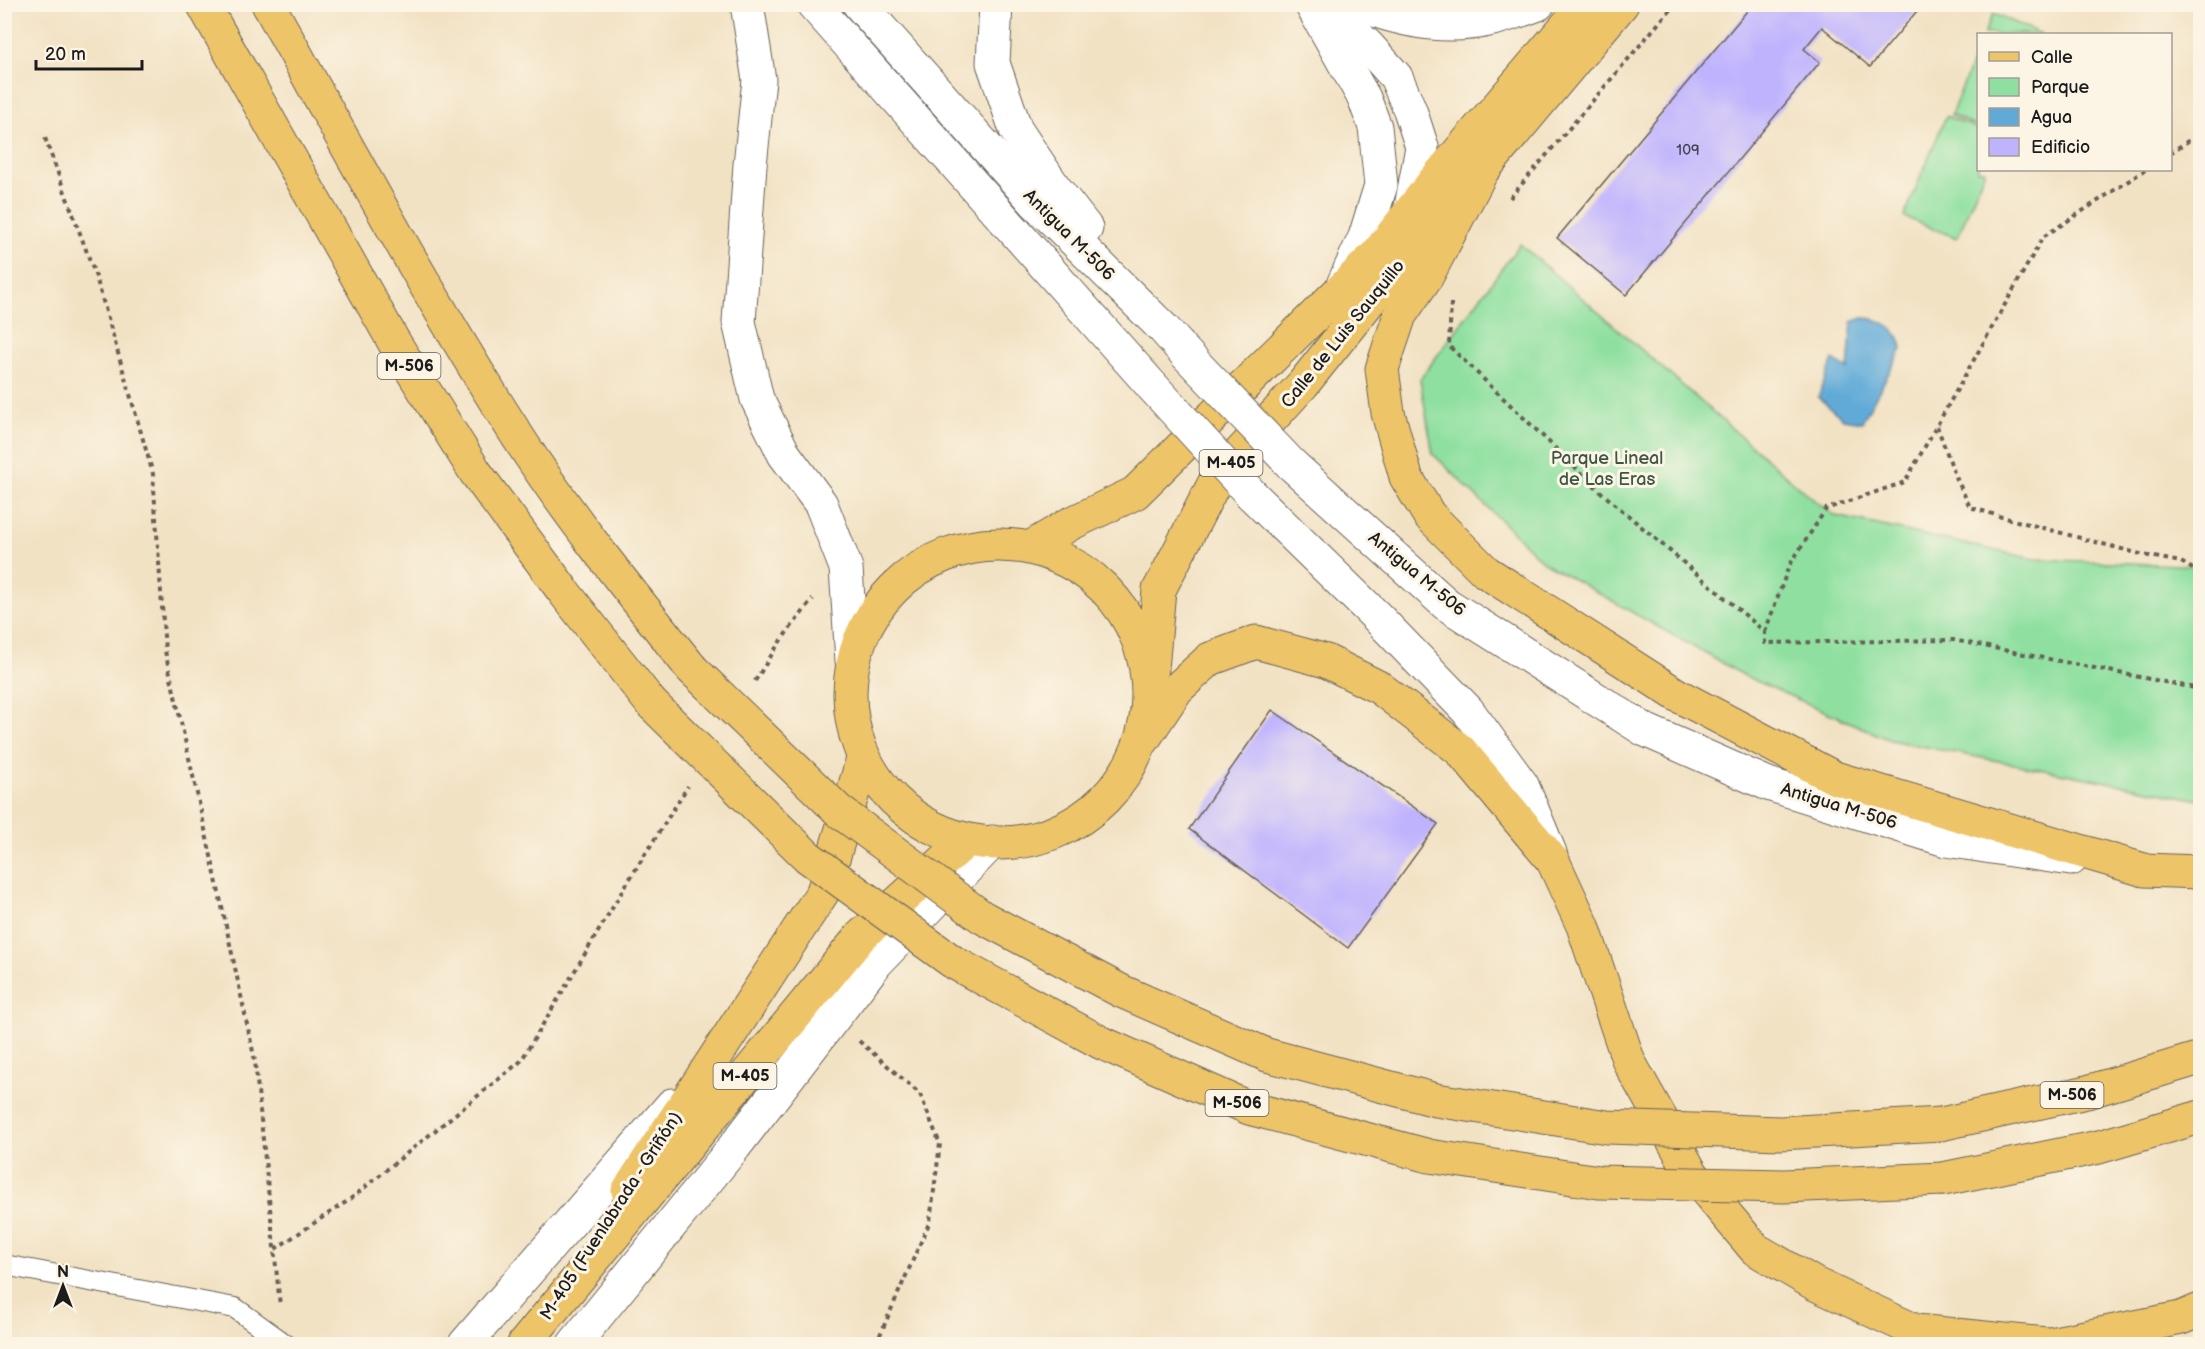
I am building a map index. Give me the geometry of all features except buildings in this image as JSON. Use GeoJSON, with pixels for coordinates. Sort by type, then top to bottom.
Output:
{"type":"FeatureCollection","features":[{"type":"Feature","properties":{"kind":"main road","name":"M-506"},"geometry":{"type":"LineString","coordinates":[[203,4],[394,342],[476,473],[564,592],[651,703],[808,857],[953,962],[1102,1043],[1249,1108],[1429,1156],[1599,1182],[1784,1186],[1943,1179],[2099,1147],[2200,1117]]}},
{"type":"Feature","properties":{"kind":"main road","name":"M-506"},"geometry":{"type":"LineString","coordinates":[[268,4],[408,254],[519,438],[603,558],[692,669],[839,811],[982,918],[1120,991],[1267,1055],[1437,1100],[1607,1127],[1780,1133],[1941,1124],[2087,1092],[2200,1058]]}},
{"type":"Feature","properties":{"kind":"main road","name":"Calle de Luis Sauquillo"},"geometry":{"type":"LineString","coordinates":[[1149,704],[1159,590],[1217,478],[1303,384],[1399,264],[1420,220],[1585,4]]}},
{"type":"Feature","properties":{"kind":"main road","name":"Calle de Luis Sauquillo"},"geometry":{"type":"LineString","coordinates":[[1033,546],[1070,524],[1135,493],[1377,254],[1482,171],[1622,4]]}},
{"type":"Feature","properties":{"kind":"main road"},"geometry":{"type":"LineString","coordinates":[[1482,171],[1427,276],[1400,315],[1382,369],[1388,413],[1406,477],[1429,515],[1486,572],[1677,695],[1835,778],[2144,870],[2200,872]]}},
{"type":"Feature","properties":{"kind":"main road","name":"M-405"},"geometry":{"type":"LineString","coordinates":[[997,544],[1033,546],[1056,555],[1089,574],[1113,597],[1140,642],[1149,704],[1143,740],[1119,786],[1082,820],[1034,841],[979,842],[941,834],[896,804],[862,759],[851,721],[852,661],[875,608],[893,588],[936,558],[997,544]]}},
{"type":"Feature","properties":{"kind":"main road"},"geometry":{"type":"LineString","coordinates":[[1143,740],[1177,689],[1210,659],[1256,642],[1326,661],[1380,688],[1460,750],[1553,861],[1583,926],[1629,1062],[1692,1174],[1755,1249],[1815,1284],[1916,1331],[2048,1344],[2181,1318],[2200,1310]]}},
{"type":"Feature","properties":{"kind":"main road","name":"M-405 (Fuenlabrada - Griñón)"},"geometry":{"type":"LineString","coordinates":[[532,1335],[823,892],[862,759]]}},
{"type":"Feature","properties":{"kind":"main road","name":"M-405 (Fuenlabrada - Griñón)"},"geometry":{"type":"LineString","coordinates":[[532,1335],[861,936],[979,842]]}},
{"type":"Feature","properties":{"kind":"street"},"geometry":{"type":"LineString","coordinates":[[747,4],[759,80],[750,165],[739,322],[757,399],[784,454],[821,504],[846,568],[852,661]]}},
{"type":"Feature","properties":{"kind":"street","name":"Antigua M-506"},"geometry":{"type":"LineString","coordinates":[[813,4],[1152,386],[1251,494],[1378,618],[1468,711],[1522,785],[1553,861]]}},
{"type":"Feature","properties":{"kind":"street","name":"Antigua M-506"},"geometry":{"type":"LineString","coordinates":[[859,4],[1036,203],[1164,330],[1291,464],[1446,604],[1645,730],[1768,784],[1946,840],[2144,870]]}},
{"type":"Feature","properties":{"kind":"street"},"geometry":{"type":"LineString","coordinates":[[996,4],[993,63],[1016,130],[1054,187],[1164,330]]}},
{"type":"Feature","properties":{"kind":"street"},"geometry":{"type":"LineString","coordinates":[[1311,4],[1364,98],[1375,127],[1381,185],[1365,237],[1342,287]]}},
{"type":"Feature","properties":{"kind":"street"},"geometry":{"type":"LineString","coordinates":[[1323,4],[1396,76],[1422,147],[1420,220]]}},
{"type":"Feature","properties":{"kind":"street"},"geometry":{"type":"LineString","coordinates":[[1358,4],[1414,22],[1444,25],[1490,20],[1538,4]]}},
{"type":"Feature","properties":{"kind":"street"},"geometry":{"type":"LineString","coordinates":[[574,1344],[735,1146],[876,963],[979,842]]}},
{"type":"Feature","properties":{"kind":"street"},"geometry":{"type":"LineString","coordinates":[[465,1344],[720,1049]]}},
{"type":"Feature","properties":{"kind":"lane"},"geometry":{"type":"LineString","coordinates":[[4,1265],[235,1308],[284,1344]]}},
{"type":"Feature","properties":{"kind":"path"},"geometry":{"type":"LineString","coordinates":[[1505,204],[1675,4]]}},
{"type":"Feature","properties":{"kind":"path"},"geometry":{"type":"LineString","coordinates":[[2172,152],[2200,133]]}},
{"type":"Feature","properties":{"kind":"path"},"geometry":{"type":"LineString","coordinates":[[45,138],[96,277],[153,474],[165,651],[255,1061],[284,1344]]}},
{"type":"Feature","properties":{"kind":"path"},"geometry":{"type":"LineString","coordinates":[[2143,171],[2043,237],[1905,482],[1826,509],[1789,566],[1765,632],[1765,643],[1953,640],[2200,689]]}},
{"type":"Feature","properties":{"kind":"path"},"geometry":{"type":"LineString","coordinates":[[1451,300],[1449,346],[1603,494],[1765,632]]}},
{"type":"Feature","properties":{"kind":"path"},"geometry":{"type":"LineString","coordinates":[[1937,426],[1955,475],[1970,507],[2144,555],[2181,562],[2200,573]]}},
{"type":"Feature","properties":{"kind":"path"},"geometry":{"type":"LineString","coordinates":[[749,690],[781,640],[843,562]]}},
{"type":"Feature","properties":{"kind":"path"},"geometry":{"type":"LineString","coordinates":[[274,1249],[349,1200],[521,1061],[628,880],[692,780]]}},
{"type":"Feature","properties":{"kind":"path"},"geometry":{"type":"LineString","coordinates":[[833,1019],[920,1094],[940,1144],[930,1221],[876,1344]]}},
{"type":"Feature","properties":{"kind":"green space"},"geometry":{"type":"Polygon","coordinates":[[[1993,14],[2040,33],[1984,33],[1993,14]]]}},
{"type":"Feature","properties":{"kind":"green space"},"geometry":{"type":"Polygon","coordinates":[[[1977,50],[1977,127],[1951,115],[1977,50]]]}},
{"type":"Feature","properties":{"kind":"green space"},"geometry":{"type":"Polygon","coordinates":[[[1946,116],[1977,129],[1977,171],[1985,171],[1957,238],[1904,217],[1946,116]]]}},
{"type":"Feature","properties":{"kind":"green space","name":"Parque Lineal de Las Eras"},"geometry":{"type":"Polygon","coordinates":[[[1520,244],[1815,501],[1836,516],[2034,559],[2200,566],[2200,800],[1890,740],[1745,676],[1543,562],[1433,454],[1420,379],[1520,244]]]}},
{"type":"Feature","properties":{"kind":"water"},"geometry":{"type":"Polygon","coordinates":[[[1863,318],[1877,320],[1889,326],[1898,336],[1902,349],[1862,422],[1843,419],[1818,397],[1833,360],[1848,369],[1852,322],[1863,318]]]}}]}
